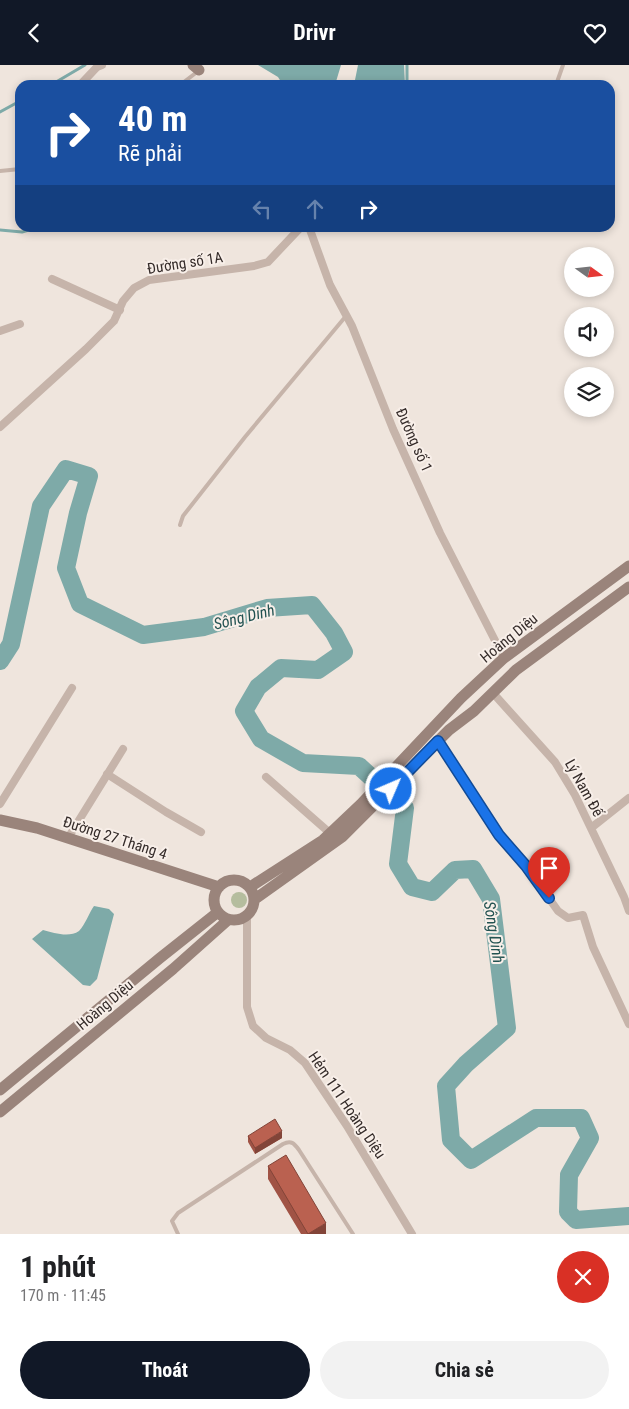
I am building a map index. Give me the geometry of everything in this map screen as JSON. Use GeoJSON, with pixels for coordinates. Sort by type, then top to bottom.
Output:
{"type":"FeatureCollection","features":[{"type":"Feature","properties":{"kind":"main road","name":"Hoàng Diệu"},"geometry":{"type":"LineString","coordinates":[[365,808],[416,745],[504,658],[629,566]]}},
{"type":"Feature","properties":{"kind":"main road","name":"Hoàng Diệu"},"geometry":{"type":"LineString","coordinates":[[365,808],[516,670],[629,587]]}},
{"type":"Feature","properties":{"kind":"main road"},"geometry":{"type":"LineString","coordinates":[[250,887],[312,849],[365,808]]}},
{"type":"Feature","properties":{"kind":"main road"},"geometry":{"type":"LineString","coordinates":[[254,899],[327,849],[365,808]]}},
{"type":"Feature","properties":{"kind":"main road","name":"Đường 27 Tháng 4"},"geometry":{"type":"LineString","coordinates":[[0,820],[37,828],[219,887]]}},
{"type":"Feature","properties":{"kind":"main road"},"geometry":{"type":"LineString","coordinates":[[234,880],[246,883],[250,887],[254,899],[254,906],[247,916],[235,921],[228,920],[218,912],[214,900],[219,887],[223,883],[234,880]]}},
{"type":"Feature","properties":{"kind":"main road","name":"Hoàng Diệu"},"geometry":{"type":"LineString","coordinates":[[0,1091],[218,912]]}},
{"type":"Feature","properties":{"kind":"main road","name":"Hoàng Diệu"},"geometry":{"type":"LineString","coordinates":[[0,1112],[173,969],[228,920]]}},
{"type":"Feature","properties":{"kind":"street"},"geometry":{"type":"LineString","coordinates":[[85,80],[97,67],[102,65]]}},
{"type":"Feature","properties":{"kind":"street","name":"Đường số 1A"},"geometry":{"type":"LineString","coordinates":[[0,427],[114,321],[123,301],[134,288],[149,280],[254,266],[268,262],[296,232]]}},
{"type":"Feature","properties":{"kind":"street","name":"Đường số 1"},"geometry":{"type":"LineString","coordinates":[[311,232],[330,285],[346,316],[393,429],[440,533],[504,658]]}},
{"type":"Feature","properties":{"kind":"street"},"geometry":{"type":"LineString","coordinates":[[52,279],[120,310]]}},
{"type":"Feature","properties":{"kind":"street"},"geometry":{"type":"LineString","coordinates":[[0,331],[20,323]]}},
{"type":"Feature","properties":{"kind":"street"},"geometry":{"type":"LineString","coordinates":[[0,804],[72,688]]}},
{"type":"Feature","properties":{"kind":"street","name":"Lý Nam Đế"},"geometry":{"type":"LineString","coordinates":[[493,693],[555,762],[575,795],[629,911]]}},
{"type":"Feature","properties":{"kind":"street"},"geometry":{"type":"LineString","coordinates":[[438,741],[499,835],[526,866],[558,911],[568,918],[582,915],[593,947],[629,1024]]}},
{"type":"Feature","properties":{"kind":"street"},"geometry":{"type":"LineString","coordinates":[[68,838],[123,749]]}},
{"type":"Feature","properties":{"kind":"street"},"geometry":{"type":"LineString","coordinates":[[107,774],[201,832]]}},
{"type":"Feature","properties":{"kind":"street"},"geometry":{"type":"LineString","coordinates":[[266,777],[331,834]]}},
{"type":"Feature","properties":{"kind":"street"},"geometry":{"type":"LineString","coordinates":[[591,828],[629,798]]}},
{"type":"Feature","properties":{"kind":"street","name":"Hẻm 111 Hoàng Diệu"},"geometry":{"type":"LineString","coordinates":[[247,916],[247,1007],[253,1026],[259,1033],[290,1050],[305,1063],[347,1126],[412,1234]]}},
{"type":"Feature","properties":{"kind":"lane"},"geometry":{"type":"LineString","coordinates":[[558,80],[564,65]]}},
{"type":"Feature","properties":{"kind":"lane"},"geometry":{"type":"LineString","coordinates":[[185,80],[196,68]]}},
{"type":"Feature","properties":{"kind":"lane"},"geometry":{"type":"LineString","coordinates":[[0,171],[15,170]]}},
{"type":"Feature","properties":{"kind":"lane"},"geometry":{"type":"LineString","coordinates":[[180,525],[183,516],[245,437],[346,316]]}},
{"type":"Feature","properties":{"kind":"lane"},"geometry":{"type":"LineString","coordinates":[[178,1234],[172,1221],[178,1213],[290,1141],[299,1150],[353,1234]]}},
{"type":"Feature","properties":{"kind":"green space"},"geometry":{"type":"Polygon","coordinates":[[[239,892],[245,894],[247,900],[245,906],[239,908],[233,906],[231,900],[233,894],[239,892]]]}},
{"type":"Feature","properties":{"kind":"water"},"geometry":{"type":"Polygon","coordinates":[[[258,65],[341,65],[336,80],[280,80],[258,65]]]}},
{"type":"Feature","properties":{"kind":"water"},"geometry":{"type":"Polygon","coordinates":[[[358,65],[404,65],[405,80],[355,80],[358,65]]]}},
{"type":"Feature","properties":{"kind":"water"},"geometry":{"type":"Polygon","coordinates":[[[94,906],[109,909],[114,914],[97,979],[90,986],[83,985],[32,939],[43,930],[66,935],[79,931],[94,906]]]}},
{"type":"Feature","properties":{"kind":"building"},"geometry":{"type":"Polygon","coordinates":[[[275,1119],[282,1131],[255,1148],[248,1136],[275,1119]]]}},
{"type":"Feature","properties":{"kind":"building"},"geometry":{"type":"Polygon","coordinates":[[[286,1155],[326,1223],[308,1234],[268,1166],[286,1155]]]}},
{"type":"Feature","properties":{"kind":"waterway"},"geometry":{"type":"LineString","coordinates":[[60,80],[85,65]]}},
{"type":"Feature","properties":{"kind":"waterway"},"geometry":{"type":"LineString","coordinates":[[407,65],[407,80]]}},
{"type":"Feature","properties":{"kind":"waterway"},"geometry":{"type":"LineString","coordinates":[[0,112],[15,104]]}},
{"type":"Feature","properties":{"kind":"waterway"},"geometry":{"type":"LineString","coordinates":[[0,230],[15,231]]}},
{"type":"Feature","properties":{"kind":"waterway","name":"Sông Dinh"},"geometry":{"type":"LineString","coordinates":[[0,661],[11,644],[41,506],[66,469],[89,476],[78,513],[66,568],[80,604],[143,635],[204,627],[267,608],[312,605],[334,633],[344,652],[318,670],[281,668],[258,687],[244,711],[261,739],[303,763],[359,766],[405,808],[398,864],[412,887],[432,892],[455,870],[473,869],[491,899],[507,1028],[466,1064],[446,1086],[451,1140],[471,1160],[536,1118],[581,1118],[590,1138],[569,1175],[568,1212],[576,1220],[629,1216]]}},
{"type":"Feature","properties":{"kind":"route"},"geometry":{"type":"LineString","coordinates":[[391,789],[438,741],[499,835],[526,866],[549,898]]}}]}
